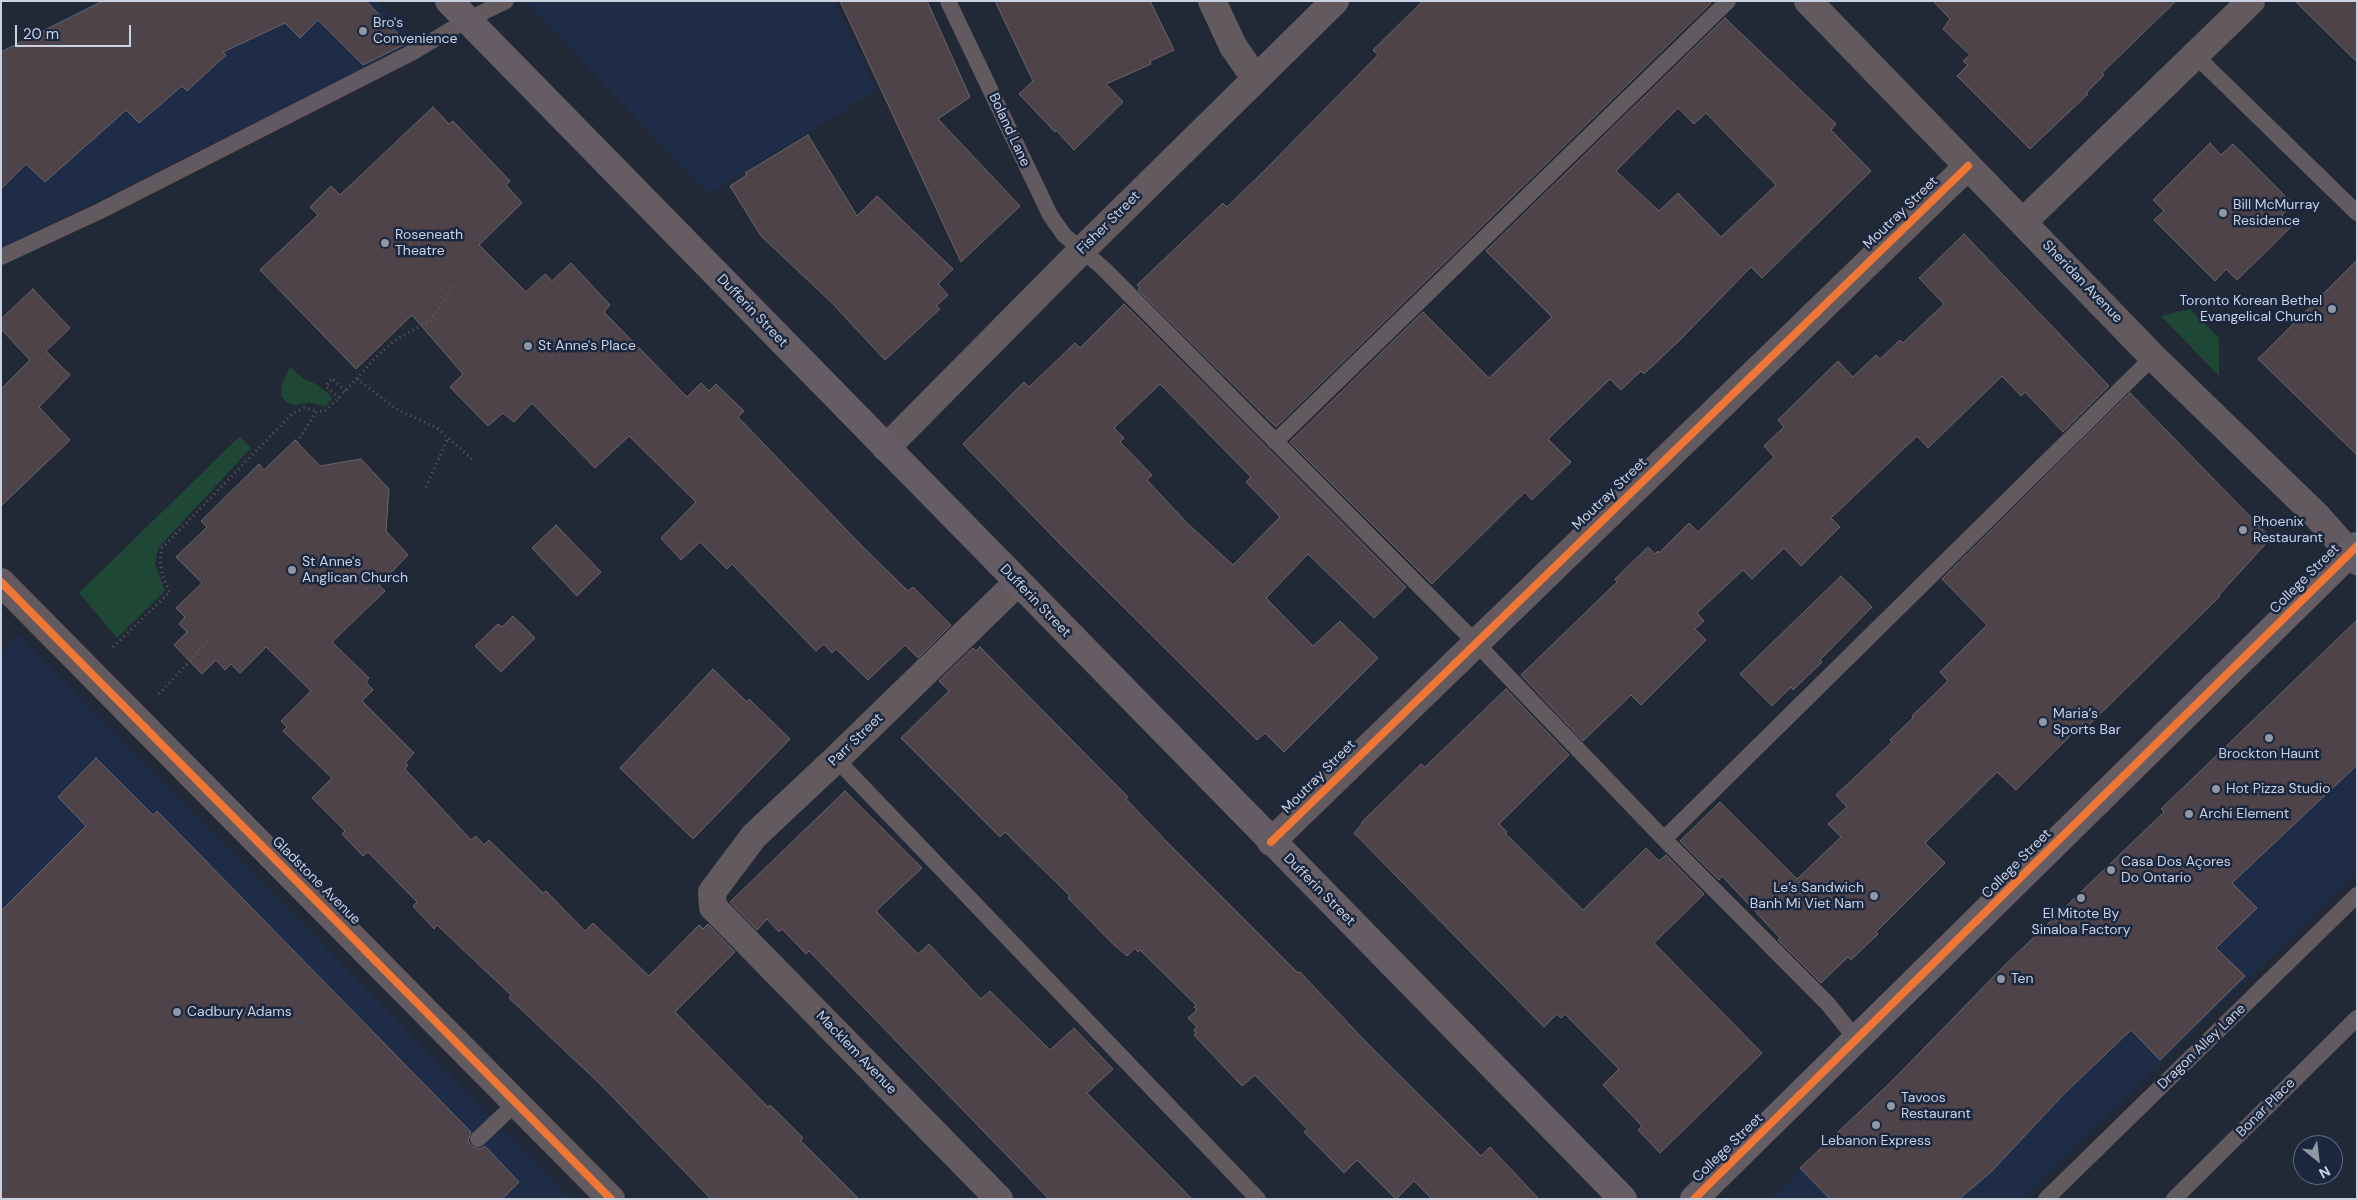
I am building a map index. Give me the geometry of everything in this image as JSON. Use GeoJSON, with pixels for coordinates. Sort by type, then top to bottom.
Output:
{"type":"FeatureCollection","features":[{"type":"Feature","properties":{"kind":"main road","name":"Dufferin Street"},"geometry":{"type":"LineString","coordinates":[[458,11],[1623,1199]]}},
{"type":"Feature","properties":{"kind":"main road","name":"College Street"},"geometry":{"type":"LineString","coordinates":[[1694,1199],[2354,553]]}},
{"type":"Feature","properties":{"kind":"street"},"geometry":{"type":"LineString","coordinates":[[1212,1],[1233,46],[1255,78]]}},
{"type":"Feature","properties":{"kind":"street","name":"Fisher Street"},"geometry":{"type":"LineString","coordinates":[[886,448],[1082,250],[1335,1]]}},
{"type":"Feature","properties":{"kind":"street","name":"Sheridan Avenue"},"geometry":{"type":"LineString","coordinates":[[1808,1],[2024,221],[2153,357],[2354,553]]}},
{"type":"Feature","properties":{"kind":"street"},"geometry":{"type":"LineString","coordinates":[[2024,221],[2251,1]]}},
{"type":"Feature","properties":{"kind":"street","name":"Moutray Street"},"geometry":{"type":"LineString","coordinates":[[1271,842],[1475,642],[1968,166]]}},
{"type":"Feature","properties":{"kind":"street","name":"Gladstone Avenue"},"geometry":{"type":"LineString","coordinates":[[1,582],[611,1199]]}},
{"type":"Feature","properties":{"kind":"street","name":"Parr Street"},"geometry":{"type":"LineString","coordinates":[[713,907],[712,892],[754,836],[1018,583]]}},
{"type":"Feature","properties":{"kind":"street","name":"Macklem Avenue"},"geometry":{"type":"LineString","coordinates":[[713,907],[999,1199]]}},
{"type":"Feature","properties":{"kind":"lane"},"geometry":{"type":"LineString","coordinates":[[1,257],[100,210],[406,56],[458,11],[506,1]]}},
{"type":"Feature","properties":{"kind":"lane","name":"Boland Lane"},"geometry":{"type":"LineString","coordinates":[[948,1],[1050,215],[1064,234],[1103,268],[1475,642],[1664,839],[1828,1004],[1856,1039]]}},
{"type":"Feature","properties":{"kind":"lane"},"geometry":{"type":"LineString","coordinates":[[1275,442],[1728,1]]}},
{"type":"Feature","properties":{"kind":"lane"},"geometry":{"type":"LineString","coordinates":[[2196,55],[2357,213]]}},
{"type":"Feature","properties":{"kind":"lane"},"geometry":{"type":"LineString","coordinates":[[1664,839],[2153,357]]}},
{"type":"Feature","properties":{"kind":"lane"},"geometry":{"type":"LineString","coordinates":[[836,759],[1258,1199]]}},
{"type":"Feature","properties":{"kind":"lane","name":"Dragon Alley Lane"},"geometry":{"type":"LineString","coordinates":[[2046,1199],[2357,895]]}},
{"type":"Feature","properties":{"kind":"lane","name":"Bonar Place"},"geometry":{"type":"LineString","coordinates":[[2174,1199],[2357,1018]]}},
{"type":"Feature","properties":{"kind":"lane"},"geometry":{"type":"LineString","coordinates":[[478,1139],[517,1102]]}},
{"type":"Feature","properties":{"kind":"path"},"geometry":{"type":"LineString","coordinates":[[111,649],[170,592],[163,578],[160,561],[162,548],[293,413],[304,408],[324,411],[346,392],[395,340],[430,321],[454,286]]}},
{"type":"Feature","properties":{"kind":"path"},"geometry":{"type":"LineString","coordinates":[[339,398],[326,386],[332,378],[346,392]]}},
{"type":"Feature","properties":{"kind":"path"},"geometry":{"type":"LineString","coordinates":[[357,379],[398,410],[437,428],[472,460]]}},
{"type":"Feature","properties":{"kind":"path"},"geometry":{"type":"LineString","coordinates":[[297,442],[317,411]]}},
{"type":"Feature","properties":{"kind":"path"},"geometry":{"type":"LineString","coordinates":[[426,487],[448,438]]}},
{"type":"Feature","properties":{"kind":"path"},"geometry":{"type":"LineString","coordinates":[[158,694],[208,641]]}},
{"type":"Feature","properties":{"kind":"shaded area"},"geometry":{"type":"Polygon","coordinates":[[[99,1],[377,1],[418,43],[1,248],[1,50],[99,1]]]}},
{"type":"Feature","properties":{"kind":"shaded area"},"geometry":{"type":"Polygon","coordinates":[[[525,1],[834,1],[877,90],[708,194],[525,1]]]}},
{"type":"Feature","properties":{"kind":"shaded area"},"geometry":{"type":"Polygon","coordinates":[[[2353,624],[2357,628],[2357,872],[2022,1199],[1771,1199],[1829,1140],[1892,1081],[2015,956],[2164,813],[2161,809],[2353,624]]]}},
{"type":"Feature","properties":{"kind":"shaded area","name":"Cadbury Adams"},"geometry":{"type":"Polygon","coordinates":[[[19,635],[572,1199],[1,1199],[1,653],[19,635]]]}},
{"type":"Feature","properties":{"kind":"green space"},"geometry":{"type":"Polygon","coordinates":[[[2190,309],[2219,338],[2219,376],[2161,316],[2190,309]]]}},
{"type":"Feature","properties":{"kind":"green space"},"geometry":{"type":"Polygon","coordinates":[[[290,367],[304,379],[316,384],[329,394],[332,399],[326,406],[309,403],[293,405],[287,403],[281,396],[282,384],[290,367]]]}},
{"type":"Feature","properties":{"kind":"green space"},"geometry":{"type":"Polygon","coordinates":[[[240,436],[251,448],[158,548],[155,564],[165,591],[117,638],[79,593],[240,436]]]}},
{"type":"Feature","properties":{"kind":"building"},"geometry":{"type":"Polygon","coordinates":[[[103,1],[366,1],[407,43],[363,65],[318,20],[300,38],[285,23],[223,52],[226,55],[187,91],[182,86],[139,123],[126,110],[45,182],[26,164],[1,189],[1,52],[103,1]]]}},
{"type":"Feature","properties":{"kind":"building"},"geometry":{"type":"Polygon","coordinates":[[[840,1],[927,1],[970,97],[938,119],[1020,206],[961,262],[840,1]]]}},
{"type":"Feature","properties":{"kind":"building"},"geometry":{"type":"Polygon","coordinates":[[[995,1],[1150,1],[1174,50],[1150,61],[1151,64],[1106,84],[1123,102],[1074,150],[1019,94],[1033,81],[995,1]]]}},
{"type":"Feature","properties":{"kind":"building"},"geometry":{"type":"Polygon","coordinates":[[[1423,1],[1709,1],[1711,3],[1276,427],[1138,290],[1140,288],[1137,285],[1223,203],[1227,207],[1264,171],[1378,55],[1373,50],[1423,1]]]}},
{"type":"Feature","properties":{"kind":"building"},"geometry":{"type":"Polygon","coordinates":[[[1933,1],[2176,1],[2102,73],[2104,75],[2086,93],[2088,94],[2030,149],[1957,76],[1968,65],[1963,61],[1970,55],[1943,29],[1950,19],[1933,1]]]}},
{"type":"Feature","properties":{"kind":"building"},"geometry":{"type":"Polygon","coordinates":[[[2295,1],[2357,1],[2357,62],[2295,1]]]}},
{"type":"Feature","properties":{"kind":"building"},"geometry":{"type":"Polygon","coordinates":[[[1725,18],[1836,124],[1831,130],[1871,171],[1762,278],[1751,267],[1644,374],[1641,371],[1621,390],[1610,379],[1548,439],[1571,462],[1532,500],[1525,492],[1432,584],[1290,442],[1423,312],[1489,378],[1552,317],[1486,251],[1725,18]],[[1678,108],[1616,171],[1659,211],[1678,193],[1721,237],[1776,185],[1706,113],[1694,124],[1678,108]]]}},
{"type":"Feature","properties":{"kind":"building"},"geometry":{"type":"Polygon","coordinates":[[[433,107],[449,124],[453,121],[510,181],[506,185],[522,203],[479,245],[526,292],[545,274],[552,281],[571,263],[610,305],[604,312],[687,397],[701,383],[709,391],[716,384],[744,411],[738,417],[861,545],[908,591],[913,587],[951,625],[918,658],[905,645],[868,680],[836,649],[832,653],[824,644],[816,651],[732,564],[727,569],[700,542],[681,560],[661,538],[696,502],[629,436],[595,468],[532,403],[514,422],[503,413],[488,426],[450,387],[463,374],[412,315],[356,369],[260,270],[318,215],[310,207],[331,186],[340,195],[433,107]]]}},
{"type":"Feature","properties":{"kind":"building"},"geometry":{"type":"Polygon","coordinates":[[[808,135],[857,216],[877,196],[953,269],[938,284],[948,295],[936,306],[940,309],[885,360],[832,303],[761,236],[730,186],[747,175],[745,173],[808,135]]]}},
{"type":"Feature","properties":{"kind":"building","name":"Bill McMurray Residence"},"geometry":{"type":"Polygon","coordinates":[[[2210,143],[2221,155],[2233,144],[2293,204],[2282,215],[2293,225],[2237,280],[2226,269],[2215,281],[2154,220],[2164,211],[2153,200],[2210,143]]]}},
{"type":"Feature","properties":{"kind":"building"},"geometry":{"type":"Polygon","coordinates":[[[1964,234],[2109,386],[2063,432],[2025,392],[2021,396],[2002,376],[1928,448],[1917,436],[1831,518],[1840,527],[1801,566],[1784,548],[1752,579],[1743,570],[1697,613],[1704,621],[1695,629],[1706,640],[1641,705],[1631,695],[1583,741],[1521,675],[1617,582],[1615,579],[1648,547],[1655,554],[1658,551],[1659,553],[1689,523],[1698,532],[1774,457],[1764,446],[1784,427],[1778,420],[1838,361],[1853,377],[1876,355],[1880,359],[1900,340],[1903,343],[1944,304],[1919,278],[1964,234]]]}},
{"type":"Feature","properties":{"kind":"building","name":"Toronto Korean Bethel Evangelical Church"},"geometry":{"type":"Polygon","coordinates":[[[2357,260],[2357,455],[2258,359],[2357,260]]]}},
{"type":"Feature","properties":{"kind":"building"},"geometry":{"type":"Polygon","coordinates":[[[33,289],[70,328],[46,351],[70,375],[39,407],[70,440],[1,506],[1,389],[30,360],[1,329],[1,319],[33,289]]]}},
{"type":"Feature","properties":{"kind":"building"},"geometry":{"type":"Polygon","coordinates":[[[1124,304],[1406,587],[1374,618],[1308,554],[1266,598],[1313,646],[1340,621],[1378,658],[1284,752],[1265,733],[1257,740],[1062,546],[963,444],[1024,382],[1029,387],[1075,343],[1080,348],[1124,304]],[[1160,384],[1114,428],[1124,438],[1120,442],[1152,475],[1147,480],[1187,523],[1233,565],[1280,517],[1246,482],[1251,477],[1160,384]]]}},
{"type":"Feature","properties":{"kind":"building"},"geometry":{"type":"Polygon","coordinates":[[[2130,393],[2271,538],[2220,596],[2087,727],[2083,723],[2016,790],[1997,772],[1925,843],[1945,863],[1876,932],[1878,934],[1851,960],[1848,957],[1821,983],[1778,940],[1780,938],[1722,876],[1719,880],[1680,841],[1720,802],[1797,879],[1841,837],[1828,824],[1847,807],[1836,795],[1892,742],[1890,740],[1913,718],[1912,716],[1948,681],[1940,672],[1987,625],[1942,579],[2130,393]]]}},
{"type":"Feature","properties":{"kind":"building"},"geometry":{"type":"Polygon","coordinates":[[[295,440],[320,466],[361,459],[389,489],[386,531],[408,555],[379,585],[385,591],[332,642],[369,678],[366,682],[373,690],[362,701],[414,753],[405,763],[408,765],[405,769],[471,840],[476,836],[484,845],[489,840],[543,893],[546,891],[585,931],[593,923],[649,976],[699,925],[703,929],[708,924],[735,952],[675,1012],[768,1107],[770,1105],[803,1138],[800,1140],[859,1199],[711,1199],[600,1084],[509,998],[511,995],[437,925],[434,929],[413,906],[417,902],[368,852],[363,856],[342,834],[345,831],[312,798],[332,778],[283,731],[287,727],[281,721],[311,691],[266,647],[240,673],[231,664],[225,670],[216,660],[202,674],[174,645],[187,632],[179,624],[185,617],[176,608],[202,583],[176,557],[207,527],[201,521],[259,464],[264,470],[295,440]]]}},
{"type":"Feature","properties":{"kind":"building"},"geometry":{"type":"Polygon","coordinates":[[[556,525],[601,572],[577,596],[532,548],[556,525]]]}},
{"type":"Feature","properties":{"kind":"building"},"geometry":{"type":"Polygon","coordinates":[[[1841,576],[1872,607],[1820,660],[1822,662],[1793,690],[1791,687],[1772,706],[1740,674],[1841,576]]]}},
{"type":"Feature","properties":{"kind":"building"},"geometry":{"type":"Polygon","coordinates":[[[513,616],[535,638],[501,672],[475,646],[498,624],[502,627],[513,616]]]}},
{"type":"Feature","properties":{"kind":"building"},"geometry":{"type":"Polygon","coordinates":[[[2357,620],[2357,765],[2232,883],[2257,908],[2216,948],[2245,976],[2160,1060],[2131,1030],[2064,1094],[1991,1172],[1959,1199],[1830,1199],[1800,1168],[1892,1081],[2003,967],[2164,812],[2161,809],[2357,620]]]}},
{"type":"Feature","properties":{"kind":"building"},"geometry":{"type":"Polygon","coordinates":[[[980,647],[1128,797],[1126,799],[1168,843],[1298,973],[1300,972],[1367,1043],[1481,1156],[1490,1147],[1539,1199],[1432,1199],[1414,1181],[1396,1199],[1357,1160],[1344,1173],[1304,1132],[1307,1129],[1255,1075],[1242,1086],[1194,1035],[1196,1033],[1194,1030],[1197,1027],[1188,1018],[1197,1010],[1194,1007],[1196,1005],[1140,950],[1138,952],[1135,948],[1127,956],[1114,945],[1068,898],[1070,896],[1005,832],[1000,837],[901,738],[949,691],[939,681],[973,648],[976,651],[980,647]]]}},
{"type":"Feature","properties":{"kind":"building"},"geometry":{"type":"Polygon","coordinates":[[[713,669],[747,702],[749,699],[790,739],[693,839],[620,768],[713,669]]]}},
{"type":"Feature","properties":{"kind":"building"},"geometry":{"type":"Polygon","coordinates":[[[1506,689],[1569,755],[1499,824],[1507,832],[1505,833],[1583,910],[1646,848],[1659,861],[1666,855],[1704,894],[1654,943],[1762,1053],[1660,1153],[1638,1130],[1642,1126],[1603,1085],[1619,1069],[1565,1014],[1561,1018],[1557,1014],[1544,1027],[1354,833],[1361,823],[1421,764],[1425,767],[1506,689]]]}},
{"type":"Feature","properties":{"kind":"building","name":"Cadbury Adams"},"geometry":{"type":"Polygon","coordinates":[[[96,758],[153,815],[157,811],[471,1132],[468,1141],[471,1146],[480,1149],[485,1146],[519,1182],[502,1199],[1,1199],[1,911],[86,826],[58,797],[96,758]]]}},
{"type":"Feature","properties":{"kind":"building"},"geometry":{"type":"Polygon","coordinates":[[[845,791],[922,868],[876,911],[918,954],[929,944],[981,999],[990,991],[1050,1050],[1074,1028],[1113,1069],[1087,1093],[1192,1199],[1049,1199],[809,951],[806,954],[782,929],[779,932],[767,919],[757,930],[730,902],[845,791]]]}},
{"type":"Feature","properties":{"kind":"tram line"},"geometry":{"type":"LineString","coordinates":[[1681,1199],[2357,534]]}},
{"type":"Feature","properties":{"kind":"tram line"},"geometry":{"type":"LineString","coordinates":[[1706,1199],[2357,560]]}},
{"type":"Feature","properties":{"kind":"cycle path"},"geometry":{"type":"LineString","coordinates":[[1271,842],[1968,166]]}},
{"type":"Feature","properties":{"kind":"cycle path"},"geometry":{"type":"LineString","coordinates":[[1694,1199],[2357,546]]}},
{"type":"Feature","properties":{"kind":"cycle path"},"geometry":{"type":"LineString","coordinates":[[1,582],[611,1199]]}},
{"type":"Feature","properties":{"kind":"place","name":"Bro's Convenience"},"geometry":{"type":"Point","coordinates":[363,31]}},
{"type":"Feature","properties":{"kind":"place","name":"Bill McMurray Residence"},"geometry":{"type":"Point","coordinates":[2223,213]}},
{"type":"Feature","properties":{"kind":"place","name":"Roseneath Theatre"},"geometry":{"type":"Point","coordinates":[385,243]}},
{"type":"Feature","properties":{"kind":"place","name":"Toronto Korean Bethel Evangelical Church"},"geometry":{"type":"Point","coordinates":[2332,309]}},
{"type":"Feature","properties":{"kind":"place","name":"St Anne's Place"},"geometry":{"type":"Point","coordinates":[528,346]}},
{"type":"Feature","properties":{"kind":"place","name":"Phoenix Restaurant"},"geometry":{"type":"Point","coordinates":[2243,530]}},
{"type":"Feature","properties":{"kind":"place","name":"St Anne's Anglican Church"},"geometry":{"type":"Point","coordinates":[292,570]}},
{"type":"Feature","properties":{"kind":"place","name":"Maria’s Sports Bar"},"geometry":{"type":"Point","coordinates":[2043,722]}},
{"type":"Feature","properties":{"kind":"place","name":"Brockton Haunt"},"geometry":{"type":"Point","coordinates":[2269,738]}},
{"type":"Feature","properties":{"kind":"place","name":"Hot Pizza Studio"},"geometry":{"type":"Point","coordinates":[2216,789]}},
{"type":"Feature","properties":{"kind":"place","name":"Archi Element"},"geometry":{"type":"Point","coordinates":[2189,814]}},
{"type":"Feature","properties":{"kind":"place","name":"Casa Dos Açores Do Ontario"},"geometry":{"type":"Point","coordinates":[2111,870]}},
{"type":"Feature","properties":{"kind":"place","name":"Le’s Sandwich Banh Mi Viet Nam"},"geometry":{"type":"Point","coordinates":[1874,896]}},
{"type":"Feature","properties":{"kind":"place","name":"El Mitote By Sinaloa Factory"},"geometry":{"type":"Point","coordinates":[2081,898]}},
{"type":"Feature","properties":{"kind":"place","name":"Ten"},"geometry":{"type":"Point","coordinates":[2001,979]}},
{"type":"Feature","properties":{"kind":"place","name":"Cadbury Adams"},"geometry":{"type":"Point","coordinates":[177,1012]}},
{"type":"Feature","properties":{"kind":"place","name":"Tavoos Restaurant"},"geometry":{"type":"Point","coordinates":[1891,1106]}},
{"type":"Feature","properties":{"kind":"place","name":"Lebanon Express"},"geometry":{"type":"Point","coordinates":[1876,1125]}}]}
